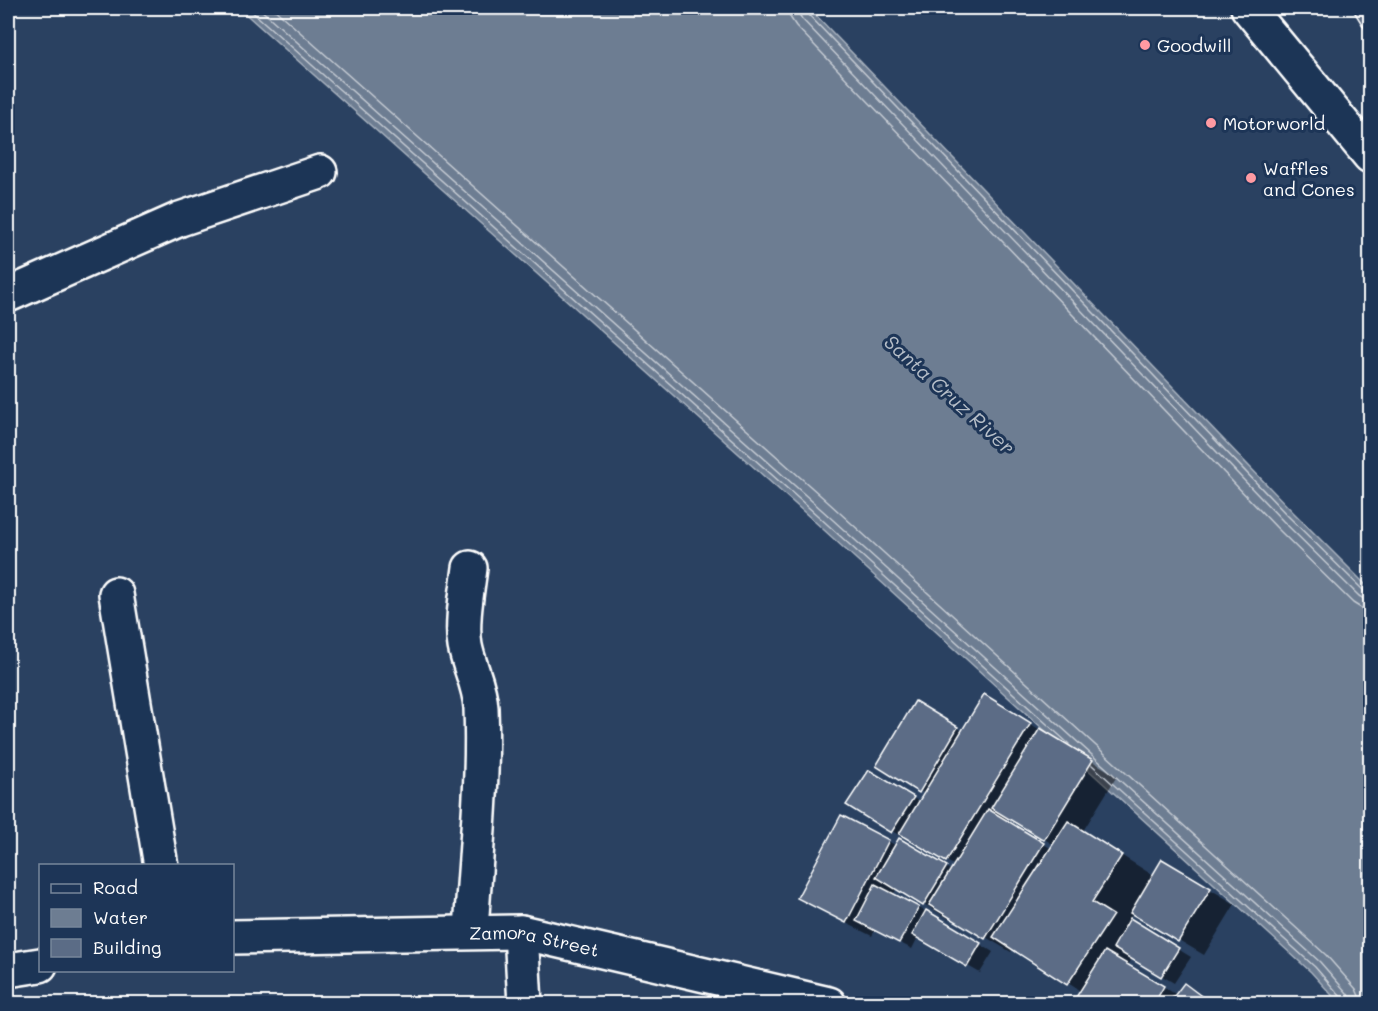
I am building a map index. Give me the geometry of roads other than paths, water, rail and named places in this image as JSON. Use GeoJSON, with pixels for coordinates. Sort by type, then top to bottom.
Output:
{"type":"FeatureCollection","features":[{"type":"Feature","properties":{"kind":"street"},"geometry":{"type":"LineString","coordinates":[[1248,8],[1371,156]]}},
{"type":"Feature","properties":{"kind":"street"},"geometry":{"type":"LineString","coordinates":[[8,295],[180,219],[320,172]]}},
{"type":"Feature","properties":{"kind":"street"},"geometry":{"type":"LineString","coordinates":[[470,568],[465,610],[465,645],[481,701],[482,745],[471,932]]}},
{"type":"Feature","properties":{"kind":"street"},"geometry":{"type":"LineString","coordinates":[[116,594],[160,864]]}},
{"type":"Feature","properties":{"kind":"street"},"geometry":{"type":"LineString","coordinates":[[520,932],[525,1004]]}},
{"type":"Feature","properties":{"kind":"street","name":"Zamora Street"},"geometry":{"type":"LineString","coordinates":[[234,937],[520,932],[829,1004]]}},
{"type":"Feature","properties":{"kind":"street"},"geometry":{"type":"LineString","coordinates":[[8,970],[39,965]]}},
{"type":"Feature","properties":{"kind":"water","name":"Santa Cruz River"},"geometry":{"type":"Polygon","coordinates":[[[239,8],[809,8],[1293,512],[1370,589],[1370,1003],[1339,1003],[1311,972],[813,520],[239,8]]]}},
{"type":"Feature","properties":{"kind":"place","name":"Goodwill"},"geometry":{"type":"Point","coordinates":[1145,45]}},
{"type":"Feature","properties":{"kind":"place","name":"Motorworld"},"geometry":{"type":"Point","coordinates":[1211,123]}},
{"type":"Feature","properties":{"kind":"place","name":"Waffles and Cones"},"geometry":{"type":"Point","coordinates":[1251,178]}}]}
